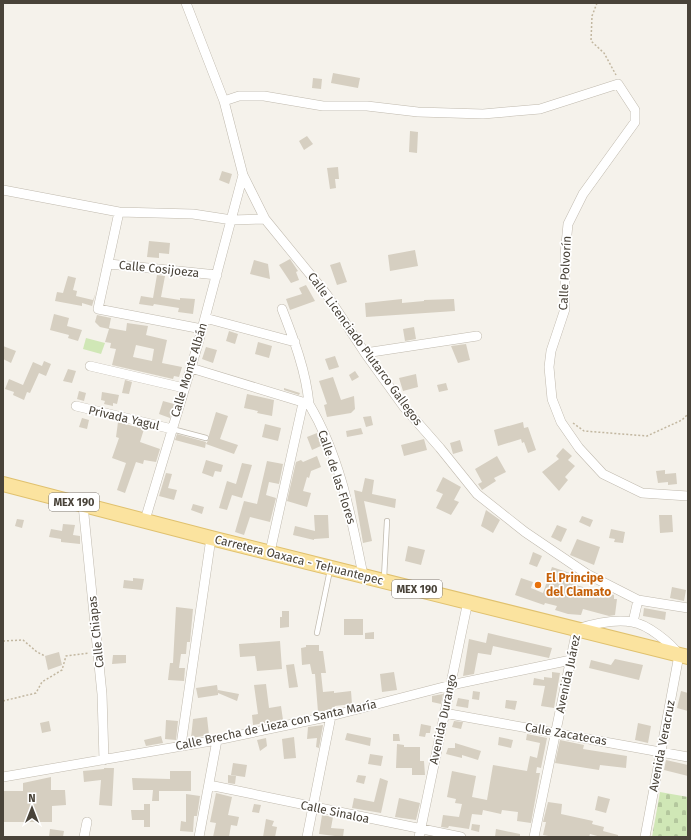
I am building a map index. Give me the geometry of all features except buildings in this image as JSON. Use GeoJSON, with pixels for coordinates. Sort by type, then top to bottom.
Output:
{"type":"FeatureCollection","features":[{"type":"Feature","properties":{"kind":"main road","name":"Carretera Oaxaca - Tehuantepec"},"geometry":{"type":"LineString","coordinates":[[3,484],[210,538],[364,575],[684,656]]}},
{"type":"Feature","properties":{"kind":"street","name":"Calle Licenciado Plutarco Gallegos"},"geometry":{"type":"LineString","coordinates":[[186,3],[224,101],[243,175],[265,219],[327,295],[364,353],[404,407],[440,448],[477,494],[525,532],[587,574],[638,600],[688,608]]}},
{"type":"Feature","properties":{"kind":"street"},"geometry":{"type":"LineString","coordinates":[[224,101],[239,96],[264,96],[323,106],[367,106],[418,112],[483,114],[540,109],[618,84]]}},
{"type":"Feature","properties":{"kind":"street","name":"Calle Polvorín"},"geometry":{"type":"LineString","coordinates":[[618,84],[635,110],[635,122],[583,194],[568,224],[565,255],[565,309],[551,351],[549,367],[552,399],[561,422],[579,448],[603,474],[642,493],[688,496]]}},
{"type":"Feature","properties":{"kind":"street","name":"Calle Monte Albán"},"geometry":{"type":"LineString","coordinates":[[145,520],[202,329],[243,175]]}},
{"type":"Feature","properties":{"kind":"street"},"geometry":{"type":"LineString","coordinates":[[3,190],[120,212],[193,214],[232,220],[265,219]]}},
{"type":"Feature","properties":{"kind":"street"},"geometry":{"type":"LineString","coordinates":[[109,264],[120,212]]}},
{"type":"Feature","properties":{"kind":"street","name":"Calle Cosijoeza"},"geometry":{"type":"LineString","coordinates":[[202,329],[98,309],[109,264],[217,275]]}},
{"type":"Feature","properties":{"kind":"street","name":"Calle de las Flores"},"geometry":{"type":"LineString","coordinates":[[270,552],[306,404],[307,384],[295,342],[282,309]]}},
{"type":"Feature","properties":{"kind":"street"},"geometry":{"type":"LineString","coordinates":[[205,318],[295,342]]}},
{"type":"Feature","properties":{"kind":"street"},"geometry":{"type":"LineString","coordinates":[[364,353],[477,336]]}},
{"type":"Feature","properties":{"kind":"street"},"geometry":{"type":"LineString","coordinates":[[90,366],[184,388]]}},
{"type":"Feature","properties":{"kind":"street"},"geometry":{"type":"LineString","coordinates":[[190,368],[306,404]]}},
{"type":"Feature","properties":{"kind":"street","name":"Calle de las Flores"},"geometry":{"type":"LineString","coordinates":[[306,404],[328,442],[347,499],[364,575]]}},
{"type":"Feature","properties":{"kind":"street","name":"Privada Yagul"},"geometry":{"type":"LineString","coordinates":[[76,406],[172,429]]}},
{"type":"Feature","properties":{"kind":"street","name":"Calle Chiapas"},"geometry":{"type":"LineString","coordinates":[[83,505],[99,651],[104,760]]}},
{"type":"Feature","properties":{"kind":"street"},"geometry":{"type":"LineString","coordinates":[[181,745],[210,538]]}},
{"type":"Feature","properties":{"kind":"street"},"geometry":{"type":"LineString","coordinates":[[633,622],[638,600]]}},
{"type":"Feature","properties":{"kind":"street","name":"Avenida Durango"},"geometry":{"type":"LineString","coordinates":[[420,833],[468,602]]}},
{"type":"Feature","properties":{"kind":"street"},"geometry":{"type":"LineString","coordinates":[[577,629],[618,621],[633,622],[659,635],[684,656]]}},
{"type":"Feature","properties":{"kind":"street","name":"Avenida Juárez"},"geometry":{"type":"LineString","coordinates":[[534,837],[577,629]]}},
{"type":"Feature","properties":{"kind":"street","name":"Avenida Veracruz"},"geometry":{"type":"LineString","coordinates":[[644,837],[660,751],[684,656]]}},
{"type":"Feature","properties":{"kind":"street","name":"Calle Brecha de Lieza con Santa María"},"geometry":{"type":"LineString","coordinates":[[3,777],[181,745],[217,740],[331,716],[451,685],[570,660]]}},
{"type":"Feature","properties":{"kind":"street","name":"Calle Zacatecas"},"geometry":{"type":"LineString","coordinates":[[444,713],[688,757]]}},
{"type":"Feature","properties":{"kind":"street"},"geometry":{"type":"LineString","coordinates":[[307,837],[331,716]]}},
{"type":"Feature","properties":{"kind":"street"},"geometry":{"type":"LineString","coordinates":[[199,837],[210,785],[217,740]]}},
{"type":"Feature","properties":{"kind":"street","name":"Calle Sinaloa"},"geometry":{"type":"LineString","coordinates":[[210,785],[312,807],[420,833],[461,837]]}},
{"type":"Feature","properties":{"kind":"street"},"geometry":{"type":"LineString","coordinates":[[84,837],[87,822]]}},
{"type":"Feature","properties":{"kind":"lane"},"geometry":{"type":"LineString","coordinates":[[172,429],[206,438]]}},
{"type":"Feature","properties":{"kind":"lane"},"geometry":{"type":"LineString","coordinates":[[384,580],[387,521]]}},
{"type":"Feature","properties":{"kind":"lane"},"geometry":{"type":"LineString","coordinates":[[318,633],[330,567]]}},
{"type":"Feature","properties":{"kind":"path"},"geometry":{"type":"LineString","coordinates":[[597,3],[592,16],[591,41],[604,53],[616,72],[618,84]]}},
{"type":"Feature","properties":{"kind":"path"},"geometry":{"type":"LineString","coordinates":[[571,422],[584,431],[647,436],[661,428],[682,420],[688,414]]}},
{"type":"Feature","properties":{"kind":"path"},"geometry":{"type":"LineString","coordinates":[[3,641],[23,640],[37,652],[45,656]]}},
{"type":"Feature","properties":{"kind":"path"},"geometry":{"type":"LineString","coordinates":[[3,701],[36,693],[42,682],[62,670],[66,656],[99,651]]}},
{"type":"Feature","properties":{"kind":"green space"},"geometry":{"type":"Polygon","coordinates":[[[86,338],[105,343],[101,354],[83,349],[86,338]]]}},
{"type":"Feature","properties":{"kind":"green space"},"geometry":{"type":"Polygon","coordinates":[[[660,792],[688,797],[688,837],[652,837],[660,792]]]}},
{"type":"Feature","properties":{"kind":"place","name":"El Principe del Clamato"},"geometry":{"type":"Point","coordinates":[538,585]}}]}
